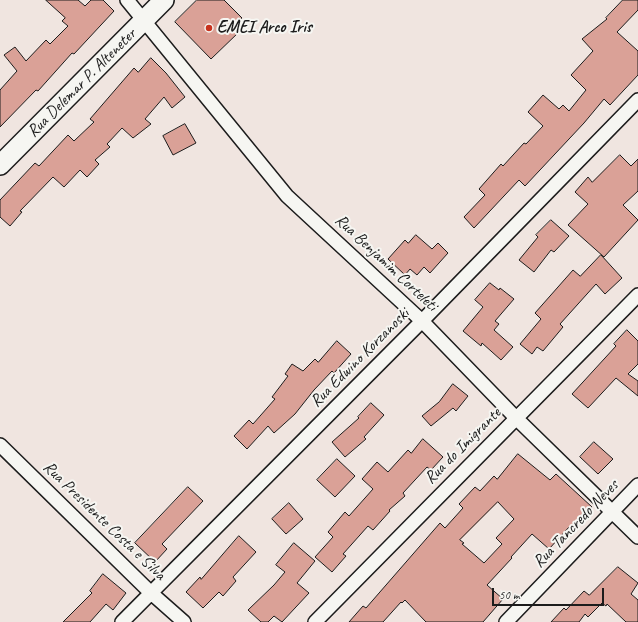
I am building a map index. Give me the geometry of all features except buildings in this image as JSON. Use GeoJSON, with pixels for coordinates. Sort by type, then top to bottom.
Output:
{"type":"FeatureCollection","features":[{"type":"Feature","properties":{"kind":"street","name":"Rua Benjamim Corteleti"},"geometry":{"type":"LineString","coordinates":[[127,0],[287,196],[422,321],[516,418],[613,510],[638,537]]}},
{"type":"Feature","properties":{"kind":"street","name":"Rua Delemar P. Alteneter"},"geometry":{"type":"LineString","coordinates":[[0,165],[164,0]]}},
{"type":"Feature","properties":{"kind":"street","name":"Rua Edwino Korzanoski"},"geometry":{"type":"LineString","coordinates":[[122,622],[150,592],[422,321],[638,100]]}},
{"type":"Feature","properties":{"kind":"street","name":"Rua do Imigrante"},"geometry":{"type":"LineString","coordinates":[[315,622],[638,295]]}},
{"type":"Feature","properties":{"kind":"street","name":"Rua Presidente Costa e Silva"},"geometry":{"type":"LineString","coordinates":[[0,445],[150,592],[184,622]]}},
{"type":"Feature","properties":{"kind":"street","name":"Rua Tancredo Neves"},"geometry":{"type":"LineString","coordinates":[[506,622],[638,485]]}},
{"type":"Feature","properties":{"kind":"place","name":"EMEI Arco Iris"},"geometry":{"type":"Point","coordinates":[209,28]}}]}
